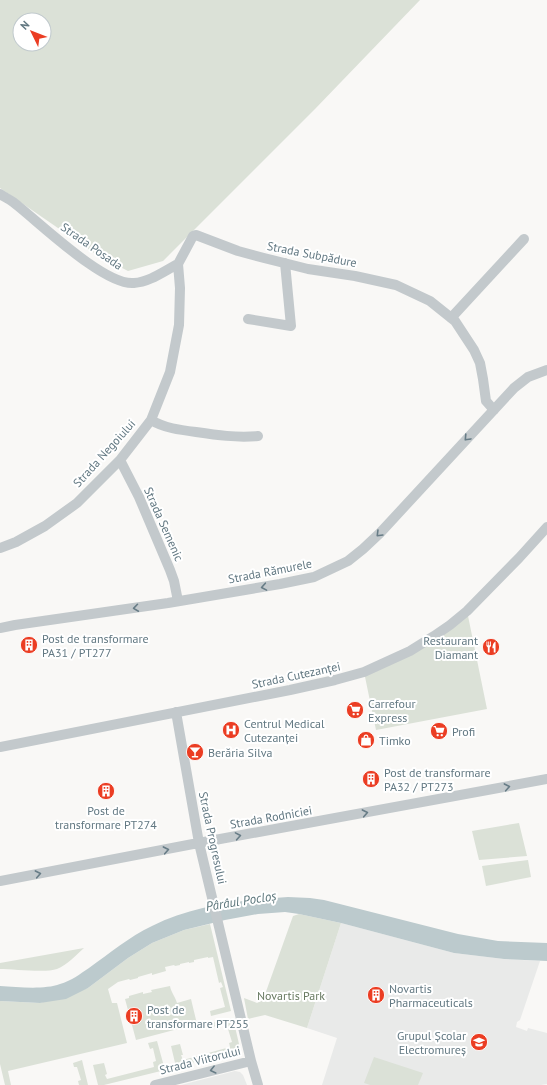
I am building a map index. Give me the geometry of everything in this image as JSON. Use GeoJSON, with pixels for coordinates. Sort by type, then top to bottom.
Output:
{"type":"FeatureCollection","features":[{"type":"Feature","properties":{"kind":"street","name":"Strada Posada"},"geometry":{"type":"LineString","coordinates":[[0,194],[13,202],[57,239],[93,266],[107,276],[121,282],[133,283],[146,281],[178,264]]}},
{"type":"Feature","properties":{"kind":"street","name":"Strada Subpădure"},"geometry":{"type":"LineString","coordinates":[[178,264],[193,236],[196,235],[264,258],[308,269],[370,279],[396,286],[430,301],[451,318],[474,350],[480,363],[484,379],[486,401],[494,410]]}},
{"type":"Feature","properties":{"kind":"street"},"geometry":{"type":"LineString","coordinates":[[451,318],[524,239]]}},
{"type":"Feature","properties":{"kind":"street"},"geometry":{"type":"LineString","coordinates":[[248,319],[291,326],[285,263]]}},
{"type":"Feature","properties":{"kind":"street","name":"Strada Negoiului"},"geometry":{"type":"LineString","coordinates":[[0,548],[16,542],[46,526],[82,498],[120,460],[151,420],[170,372],[179,325],[180,288],[178,264]]}},
{"type":"Feature","properties":{"kind":"street","name":"Strada Rămurele"},"geometry":{"type":"LineString","coordinates":[[0,628],[178,602],[280,584],[314,577],[348,561],[380,533],[514,388],[528,377],[547,370]]}},
{"type":"Feature","properties":{"kind":"street"},"geometry":{"type":"LineString","coordinates":[[151,420],[179,430],[219,436],[258,436]]}},
{"type":"Feature","properties":{"kind":"street","name":"Strada Semenic"},"geometry":{"type":"LineString","coordinates":[[120,460],[139,497],[170,570],[174,581],[178,602]]}},
{"type":"Feature","properties":{"kind":"street","name":"Strada Cutezanței"},"geometry":{"type":"LineString","coordinates":[[0,747],[278,693],[364,672],[410,651],[450,625],[467,611],[547,527]]}},
{"type":"Feature","properties":{"kind":"street","name":"Strada Progresului"},"geometry":{"type":"LineString","coordinates":[[176,712],[199,843],[258,1085]]}},
{"type":"Feature","properties":{"kind":"street","name":"Strada Rodniciei"},"geometry":{"type":"LineString","coordinates":[[0,881],[547,779]]}},
{"type":"Feature","properties":{"kind":"street","name":"Strada Viitorului"},"geometry":{"type":"LineString","coordinates":[[155,1085],[251,1061]]}},
{"type":"Feature","properties":{"kind":"shaded area","name":"Pârâul Pocloș"},"geometry":{"type":"Polygon","coordinates":[[[288,897],[324,900],[458,934],[498,941],[547,943],[547,961],[504,959],[454,953],[341,923],[285,912],[258,914],[184,930],[152,943],[128,958],[88,988],[66,999],[40,1003],[0,1001],[0,986],[39,988],[64,983],[82,973],[135,935],[168,919],[202,908],[236,902],[288,897]]]}},
{"type":"Feature","properties":{"kind":"shaded area"},"geometry":{"type":"Polygon","coordinates":[[[341,923],[454,953],[504,959],[540,961],[520,1020],[517,1022],[516,1027],[527,1031],[528,1028],[547,1033],[547,1084],[322,1085],[337,1038],[307,1028],[341,923]]]}},
{"type":"Feature","properties":{"kind":"shaded area"},"geometry":{"type":"Polygon","coordinates":[[[235,1071],[240,1072],[243,1075],[247,1085],[181,1085],[235,1071]]]}},
{"type":"Feature","properties":{"kind":"green space"},"geometry":{"type":"Polygon","coordinates":[[[0,0],[420,0],[315,109],[163,261],[128,271],[97,255],[0,188],[0,0]]]}},
{"type":"Feature","properties":{"kind":"green space"},"geometry":{"type":"Polygon","coordinates":[[[467,611],[487,709],[376,730],[364,672],[378,666],[467,611]]]}},
{"type":"Feature","properties":{"kind":"green space"},"geometry":{"type":"Polygon","coordinates":[[[519,823],[527,856],[479,860],[472,831],[519,823]]]}},
{"type":"Feature","properties":{"kind":"green space"},"geometry":{"type":"Polygon","coordinates":[[[528,860],[531,877],[486,886],[482,866],[528,860]]]}},
{"type":"Feature","properties":{"kind":"green space","name":"Novartis Park"},"geometry":{"type":"Polygon","coordinates":[[[299,914],[341,923],[307,1028],[265,1015],[248,1019],[244,998],[257,1003],[263,1000],[293,916],[299,914]]]}},
{"type":"Feature","properties":{"kind":"green space"},"geometry":{"type":"Polygon","coordinates":[[[210,924],[231,1011],[211,1016],[210,1011],[225,1007],[220,988],[223,987],[221,982],[219,983],[213,957],[165,967],[166,971],[118,982],[108,989],[112,1003],[117,1003],[127,1043],[8,1071],[11,1085],[5,1085],[0,1064],[0,1001],[40,1003],[88,988],[128,958],[152,943],[184,930],[210,924]]]}},
{"type":"Feature","properties":{"kind":"green space"},"geometry":{"type":"Polygon","coordinates":[[[84,948],[68,962],[57,969],[38,971],[0,969],[0,963],[84,948]]]}},
{"type":"Feature","properties":{"kind":"green space"},"geometry":{"type":"Polygon","coordinates":[[[170,986],[177,1003],[191,999],[197,1024],[136,1040],[125,999],[129,998],[129,996],[143,992],[143,994],[152,992],[151,990],[170,986]]]}},
{"type":"Feature","properties":{"kind":"green space"},"geometry":{"type":"Polygon","coordinates":[[[233,1018],[239,1044],[237,1049],[233,1052],[176,1067],[171,1046],[180,1044],[183,1060],[230,1047],[229,1043],[232,1042],[228,1029],[225,1029],[224,1024],[213,1027],[212,1023],[233,1018]]]}},
{"type":"Feature","properties":{"kind":"green space"},"geometry":{"type":"Polygon","coordinates":[[[157,1041],[165,1070],[104,1085],[98,1085],[93,1065],[104,1063],[107,1074],[105,1075],[107,1079],[154,1067],[153,1062],[156,1061],[153,1048],[150,1049],[148,1043],[157,1041]]]}},
{"type":"Feature","properties":{"kind":"green space"},"geometry":{"type":"Polygon","coordinates":[[[374,1057],[423,1073],[418,1085],[370,1085],[364,1083],[374,1057]]]}},
{"type":"Feature","properties":{"kind":"green space"},"geometry":{"type":"Polygon","coordinates":[[[82,1060],[88,1085],[79,1085],[78,1081],[81,1080],[77,1067],[74,1067],[73,1063],[82,1060]]]}},
{"type":"Feature","properties":{"kind":"place","name":"Post de transformare PA31 / PT277"},"geometry":{"type":"Point","coordinates":[29,645]}},
{"type":"Feature","properties":{"kind":"place","name":"Restaurant Diamant"},"geometry":{"type":"Point","coordinates":[491,647]}},
{"type":"Feature","properties":{"kind":"place","name":"Carrefour Express"},"geometry":{"type":"Point","coordinates":[355,710]}},
{"type":"Feature","properties":{"kind":"place","name":"Centrul Medical Cutezanței"},"geometry":{"type":"Point","coordinates":[231,730]}},
{"type":"Feature","properties":{"kind":"place","name":"Profi"},"geometry":{"type":"Point","coordinates":[439,731]}},
{"type":"Feature","properties":{"kind":"place","name":"Timko"},"geometry":{"type":"Point","coordinates":[366,740]}},
{"type":"Feature","properties":{"kind":"place","name":"Berăria Silva"},"geometry":{"type":"Point","coordinates":[195,752]}},
{"type":"Feature","properties":{"kind":"place","name":"Post de transformare PA32 / PT273"},"geometry":{"type":"Point","coordinates":[371,779]}},
{"type":"Feature","properties":{"kind":"place","name":"Post de transformare PT274"},"geometry":{"type":"Point","coordinates":[106,791]}},
{"type":"Feature","properties":{"kind":"place","name":"Novartis Pharmaceuticals"},"geometry":{"type":"Point","coordinates":[376,995]}},
{"type":"Feature","properties":{"kind":"place","name":"Post de transformare PT255"},"geometry":{"type":"Point","coordinates":[134,1016]}},
{"type":"Feature","properties":{"kind":"place","name":"Grupul Școlar Electromureș"},"geometry":{"type":"Point","coordinates":[479,1042]}}]}
